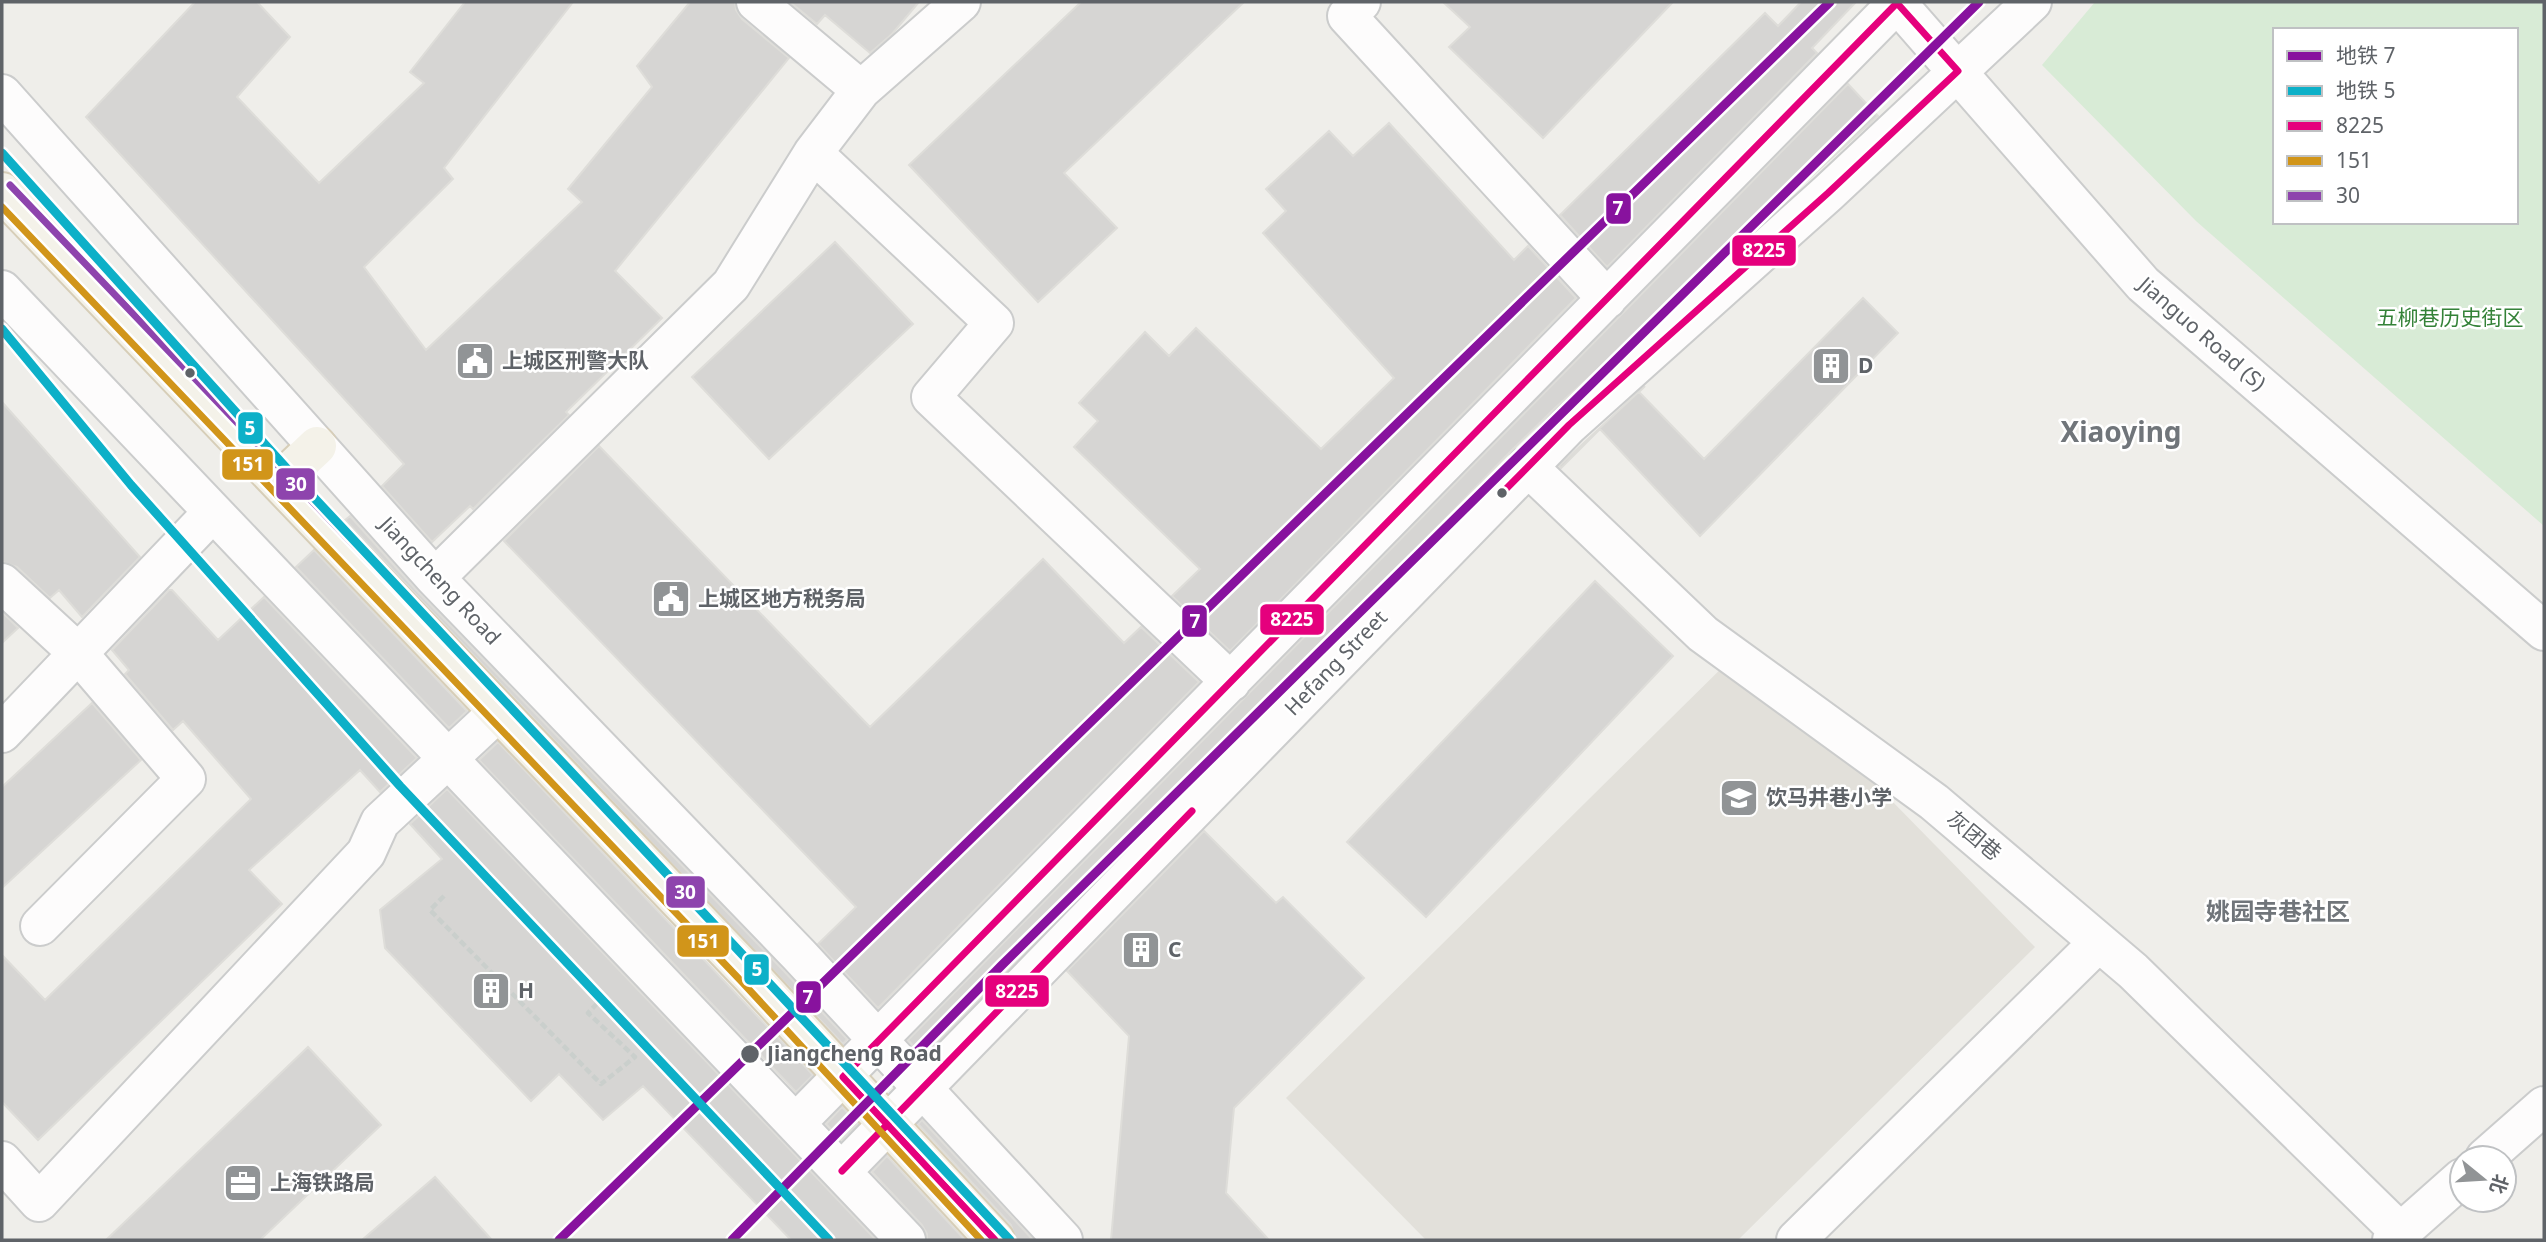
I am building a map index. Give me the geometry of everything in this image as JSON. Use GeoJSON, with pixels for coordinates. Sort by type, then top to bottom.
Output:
{"type":"FeatureCollection","features":[{"type":"Feature","properties":{"kind":"main road"},"geometry":{"type":"LineString","coordinates":[[2,192],[750,975],[995,1240]]}},
{"type":"Feature","properties":{"kind":"main road"},"geometry":{"type":"LineString","coordinates":[[279,482],[317,446]]}},
{"type":"Feature","properties":{"kind":"street"},"geometry":{"type":"LineString","coordinates":[[756,2],[861,90]]}},
{"type":"Feature","properties":{"kind":"street"},"geometry":{"type":"LineString","coordinates":[[435,578],[731,285],[813,153],[861,90],[961,2]]}},
{"type":"Feature","properties":{"kind":"street"},"geometry":{"type":"LineString","coordinates":[[1361,2],[1347,16],[1607,299]]}},
{"type":"Feature","properties":{"kind":"street"},"geometry":{"type":"LineString","coordinates":[[796,1123],[1897,2]]}},
{"type":"Feature","properties":{"kind":"street","name":"Jianguo Road (S)"},"geometry":{"type":"LineString","coordinates":[[1897,2],[2143,284],[2544,631]]}},
{"type":"Feature","properties":{"kind":"street","name":"Hefang Street"},"geometry":{"type":"LineString","coordinates":[[842,1171],[1527,466],[1569,425],[1828,193],[2032,2]]}},
{"type":"Feature","properties":{"kind":"street","name":"Jiangcheng Road"},"geometry":{"type":"LineString","coordinates":[[2,94],[435,578],[799,955],[1063,1240]]}},
{"type":"Feature","properties":{"kind":"street"},"geometry":{"type":"LineString","coordinates":[[813,153],[994,323],[930,397],[1231,682]]}},
{"type":"Feature","properties":{"kind":"street"},"geometry":{"type":"LineString","coordinates":[[2,290],[906,1240]]}},
{"type":"Feature","properties":{"kind":"street","name":"灰团巷"},"geometry":{"type":"LineString","coordinates":[[1527,466],[1703,634],[1934,802],[2133,971],[2396,1236]]}},
{"type":"Feature","properties":{"kind":"street"},"geometry":{"type":"LineString","coordinates":[[2,733],[213,512]]}},
{"type":"Feature","properties":{"kind":"street"},"geometry":{"type":"LineString","coordinates":[[2,583],[77,652],[186,779],[40,926]]}},
{"type":"Feature","properties":{"kind":"street"},"geometry":{"type":"LineString","coordinates":[[2,1161],[40,1202],[366,853],[380,822],[498,712]]}},
{"type":"Feature","properties":{"kind":"street"},"geometry":{"type":"LineString","coordinates":[[1796,1240],[2099,942]]}},
{"type":"Feature","properties":{"kind":"street"},"geometry":{"type":"LineString","coordinates":[[2501,1144],[2544,1106]]}},
{"type":"Feature","properties":{"kind":"street"},"geometry":{"type":"LineString","coordinates":[[2396,1236],[2448,1190]]}},
{"type":"Feature","properties":{"kind":"path"},"geometry":{"type":"LineString","coordinates":[[444,896],[430,910],[601,1084],[635,1057],[588,1013],[607,993]]}},
{"type":"Feature","properties":{"kind":"shaded area","name":"饮马井巷小学"},"geometry":{"type":"Polygon","coordinates":[[[1742,648],[2035,947],[1738,1240],[1426,1240],[1286,1098],[1742,648]]]}},
{"type":"Feature","properties":{"kind":"green space","name":"五柳巷历史街区"},"geometry":{"type":"Polygon","coordinates":[[[2095,2],[2544,2],[2544,526],[2196,221],[2042,65],[2095,2]]]}},
{"type":"Feature","properties":{"kind":"building"},"geometry":{"type":"Polygon","coordinates":[[[195,2],[257,2],[290,37],[237,97],[319,183],[424,83],[410,72],[465,2],[573,2],[444,168],[453,179],[364,267],[426,350],[582,202],[568,189],[652,87],[637,66],[690,2],[735,2],[736,10],[742,19],[789,58],[615,271],[662,318],[566,412],[569,415],[473,509],[470,506],[432,542],[382,486],[404,464],[86,117],[195,2]]]}},
{"type":"Feature","properties":{"kind":"building"},"geometry":{"type":"Polygon","coordinates":[[[790,2],[919,2],[892,34],[870,53],[825,15],[817,24],[790,2]]]}},
{"type":"Feature","properties":{"kind":"building"},"geometry":{"type":"Polygon","coordinates":[[[1081,2],[1244,2],[1064,173],[1117,228],[1038,302],[909,165],[1081,2]]]}},
{"type":"Feature","properties":{"kind":"building"},"geometry":{"type":"Polygon","coordinates":[[[1443,2],[1673,2],[1543,138],[1449,47],[1470,27],[1443,2]]]}},
{"type":"Feature","properties":{"kind":"building"},"geometry":{"type":"Polygon","coordinates":[[[1801,2],[1856,2],[1812,48],[1817,53],[1607,267],[1560,215],[1765,13],[1778,26],[1801,2]]]}},
{"type":"Feature","properties":{"kind":"building"},"geometry":{"type":"Polygon","coordinates":[[[1848,84],[1878,116],[1512,450],[923,1057],[908,1040],[1848,84]]]}},
{"type":"Feature","properties":{"kind":"building"},"geometry":{"type":"Polygon","coordinates":[[[1389,123],[1514,260],[1528,246],[1576,298],[1230,651],[1172,596],[1200,569],[1074,447],[1098,421],[1079,403],[1145,332],[1169,356],[1196,328],[1321,449],[1394,378],[1263,233],[1286,211],[1266,189],[1329,131],[1353,156],[1389,123]]]}},
{"type":"Feature","properties":{"kind":"building"},"geometry":{"type":"Polygon","coordinates":[[[835,242],[913,324],[769,459],[692,377],[835,242]]]}},
{"type":"Feature","properties":{"kind":"building"},"geometry":{"type":"Polygon","coordinates":[[[1863,298],[1898,333],[1700,536],[1600,429],[1561,468],[1559,466],[1645,386],[1639,392],[1704,459],[1863,298]]]}},
{"type":"Feature","properties":{"kind":"building"},"geometry":{"type":"Polygon","coordinates":[[[2,402],[140,557],[82,617],[59,590],[50,598],[17,567],[2,562],[2,402]]]}},
{"type":"Feature","properties":{"kind":"building"},"geometry":{"type":"Polygon","coordinates":[[[599,446],[870,727],[1043,559],[1124,643],[1141,627],[1199,682],[878,1008],[818,944],[856,907],[504,541],[599,446]]]}},
{"type":"Feature","properties":{"kind":"building"},"geometry":{"type":"Polygon","coordinates":[[[350,516],[419,593],[783,970],[847,1039],[843,1044],[345,520],[350,516]]]}},
{"type":"Feature","properties":{"kind":"building"},"geometry":{"type":"Polygon","coordinates":[[[314,550],[467,711],[449,728],[296,567],[314,550]]]}},
{"type":"Feature","properties":{"kind":"building"},"geometry":{"type":"Polygon","coordinates":[[[1595,581],[1673,656],[1426,917],[1347,842],[1595,581]]]}},
{"type":"Feature","properties":{"kind":"building"},"geometry":{"type":"Polygon","coordinates":[[[169,590],[172,590],[218,640],[264,597],[417,758],[380,792],[360,770],[249,870],[282,904],[38,1140],[2,1102],[2,955],[45,1000],[251,799],[183,721],[173,730],[125,674],[129,670],[112,650],[169,590]]]}},
{"type":"Feature","properties":{"kind":"building"},"geometry":{"type":"Polygon","coordinates":[[[2,612],[18,628],[2,643],[2,612]]]}},
{"type":"Feature","properties":{"kind":"building"},"geometry":{"type":"Polygon","coordinates":[[[92,703],[141,760],[2,888],[2,787],[92,703]]]}},
{"type":"Feature","properties":{"kind":"building"},"geometry":{"type":"Polygon","coordinates":[[[498,742],[813,1075],[796,1092],[479,760],[498,742]]]}},
{"type":"Feature","properties":{"kind":"building"},"geometry":{"type":"Polygon","coordinates":[[[447,789],[876,1240],[791,1240],[643,1086],[603,1120],[559,1074],[531,1101],[385,948],[380,910],[442,859],[410,824],[447,789]]]}},
{"type":"Feature","properties":{"kind":"building"},"geometry":{"type":"Polygon","coordinates":[[[1204,831],[1276,903],[1283,897],[1364,978],[1234,1108],[1226,1193],[1269,1240],[1111,1240],[1129,1036],[1067,971],[1204,831]]]}},
{"type":"Feature","properties":{"kind":"building","name":"上海铁路局"},"geometry":{"type":"Polygon","coordinates":[[[308,1047],[381,1125],[260,1240],[106,1240],[308,1047]]]}},
{"type":"Feature","properties":{"kind":"building"},"geometry":{"type":"Polygon","coordinates":[[[842,1107],[858,1124],[841,1140],[826,1124],[842,1107]]]}},
{"type":"Feature","properties":{"kind":"building"},"geometry":{"type":"Polygon","coordinates":[[[922,1120],[1033,1240],[1016,1240],[1011,1225],[918,1124],[922,1120]]]}},
{"type":"Feature","properties":{"kind":"building"},"geometry":{"type":"Polygon","coordinates":[[[887,1156],[965,1240],[927,1240],[922,1225],[872,1172],[887,1156]]]}},
{"type":"Feature","properties":{"kind":"building"},"geometry":{"type":"Polygon","coordinates":[[[435,1177],[492,1240],[362,1240],[435,1177]]]}},
{"type":"Feature","properties":{"kind":"metro line","name":"7"},"geometry":{"type":"LineString","coordinates":[[559,1240],[1830,2]]}},
{"type":"Feature","properties":{"kind":"metro line","name":"7"},"geometry":{"type":"LineString","coordinates":[[732,1240],[1002,965],[1979,2]]}},
{"type":"Feature","properties":{"kind":"metro line","name":"5"},"geometry":{"type":"LineString","coordinates":[[2,153],[289,471],[1010,1240]]}},
{"type":"Feature","properties":{"kind":"metro line","name":"5"},"geometry":{"type":"LineString","coordinates":[[2,329],[131,485],[400,786],[829,1240]]}},
{"type":"Feature","properties":{"kind":"transit line","name":"8225"},"geometry":{"type":"LineString","coordinates":[[1502,493],[1569,425],[1828,193],[1958,71],[1896,2]]}},
{"type":"Feature","properties":{"kind":"transit line","name":"8225"},"geometry":{"type":"LineString","coordinates":[[995,1240],[843,1077],[1897,3]]}},
{"type":"Feature","properties":{"kind":"transit line","name":"30"},"geometry":{"type":"LineString","coordinates":[[10,185],[758,968],[1003,1233]]}},
{"type":"Feature","properties":{"kind":"transit line","name":"151"},"geometry":{"type":"LineString","coordinates":[[2,207],[742,982],[981,1240]]}},
{"type":"Feature","properties":{"kind":"transit line","name":"8225"},"geometry":{"type":"LineString","coordinates":[[842,1171],[1192,811]]}},
{"type":"Feature","properties":{"kind":"place","name":"上城区刑警大队"},"geometry":{"type":"Point","coordinates":[475,361]}},
{"type":"Feature","properties":{"kind":"place","name":"D"},"geometry":{"type":"Point","coordinates":[1831,366]}},
{"type":"Feature","properties":{"kind":"place","name":"上城区地方税务局"},"geometry":{"type":"Point","coordinates":[671,599]}},
{"type":"Feature","properties":{"kind":"place","name":"饮马井巷小学"},"geometry":{"type":"Point","coordinates":[1739,798]}},
{"type":"Feature","properties":{"kind":"place","name":"C"},"geometry":{"type":"Point","coordinates":[1141,950]}},
{"type":"Feature","properties":{"kind":"place","name":"H"},"geometry":{"type":"Point","coordinates":[491,991]}},
{"type":"Feature","properties":{"kind":"place","name":"Jiangcheng Road"},"geometry":{"type":"Point","coordinates":[750,1054]}},
{"type":"Feature","properties":{"kind":"place","name":"上海铁路局"},"geometry":{"type":"Point","coordinates":[243,1183]}},
{"type":"Feature","properties":{"kind":"district","name":"Xiaoying"},"geometry":{"type":"Point","coordinates":[2121,432]}},
{"type":"Feature","properties":{"kind":"district","name":"姚园寺巷社区"},"geometry":{"type":"Point","coordinates":[2278,912]}}]}
